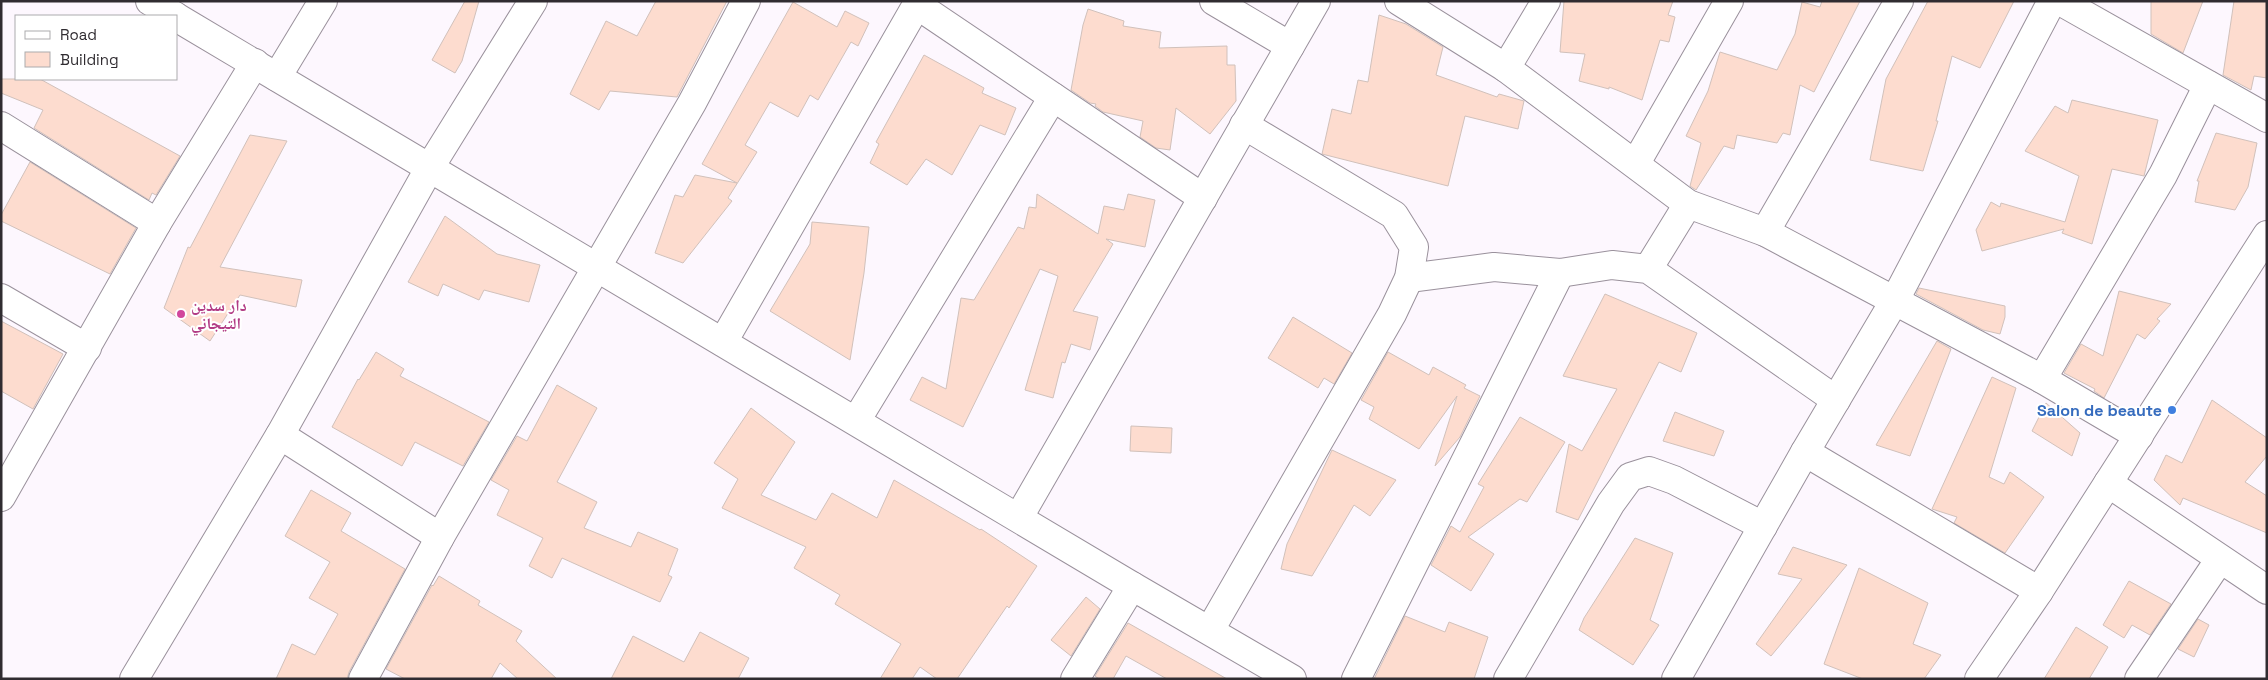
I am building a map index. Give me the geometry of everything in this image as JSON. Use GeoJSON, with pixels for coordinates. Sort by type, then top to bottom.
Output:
{"type":"FeatureCollection","features":[{"type":"Feature","properties":{"kind":"street"},"geometry":{"type":"LineString","coordinates":[[150,1],[173,15]]}},
{"type":"Feature","properties":{"kind":"street"},"geometry":{"type":"LineString","coordinates":[[278,77],[323,1]]}},
{"type":"Feature","properties":{"kind":"street"},"geometry":{"type":"LineString","coordinates":[[134,679],[280,435],[430,167],[533,1]]}},
{"type":"Feature","properties":{"kind":"street"},"geometry":{"type":"LineString","coordinates":[[363,679],[440,537],[692,103],[746,1]]}},
{"type":"Feature","properties":{"kind":"street"},"geometry":{"type":"LineString","coordinates":[[1214,1],[1290,46]]}},
{"type":"Feature","properties":{"kind":"street"},"geometry":{"type":"LineString","coordinates":[[1019,517],[1316,1]]}},
{"type":"Feature","properties":{"kind":"street"},"geometry":{"type":"LineString","coordinates":[[1399,1],[1506,68],[1636,163],[1688,204],[1765,232],[2042,378],[2139,436]]}},
{"type":"Feature","properties":{"kind":"street"},"geometry":{"type":"LineString","coordinates":[[1506,68],[1546,1]]}},
{"type":"Feature","properties":{"kind":"street"},"geometry":{"type":"LineString","coordinates":[[1636,163],[1728,1]]}},
{"type":"Feature","properties":{"kind":"street"},"geometry":{"type":"LineString","coordinates":[[1765,232],[1898,1]]}},
{"type":"Feature","properties":{"kind":"street"},"geometry":{"type":"LineString","coordinates":[[1676,679],[1805,452],[1895,300],[2052,1]]}},
{"type":"Feature","properties":{"kind":"street"},"geometry":{"type":"LineString","coordinates":[[2060,1],[2267,118]]}},
{"type":"Feature","properties":{"kind":"street"},"geometry":{"type":"LineString","coordinates":[[723,342],[918,3],[1203,198]]}},
{"type":"Feature","properties":{"kind":"street"},"geometry":{"type":"LineString","coordinates":[[178,18],[1132,586],[1292,679]]}},
{"type":"Feature","properties":{"kind":"street"},"geometry":{"type":"LineString","coordinates":[[4,486],[87,348],[157,223],[255,63]]}},
{"type":"Feature","properties":{"kind":"street"},"geometry":{"type":"LineString","coordinates":[[2042,378],[2163,175],[2208,85]]}},
{"type":"Feature","properties":{"kind":"street"},"geometry":{"type":"LineString","coordinates":[[856,421],[1053,97]]}},
{"type":"Feature","properties":{"kind":"street"},"geometry":{"type":"LineString","coordinates":[[1210,630],[1392,314],[1409,278],[1414,247],[1394,215],[1244,125]]}},
{"type":"Feature","properties":{"kind":"street"},"geometry":{"type":"LineString","coordinates":[[1,126],[157,223]]}},
{"type":"Feature","properties":{"kind":"street"},"geometry":{"type":"LineString","coordinates":[[1648,269],[1688,204]]}},
{"type":"Feature","properties":{"kind":"street"},"geometry":{"type":"LineString","coordinates":[[1979,679],[2039,591],[2267,235]]}},
{"type":"Feature","properties":{"kind":"street"},"geometry":{"type":"LineString","coordinates":[[1409,278],[1494,267],[1560,273],[1612,265],[1648,269],[1836,400]]}},
{"type":"Feature","properties":{"kind":"street"},"geometry":{"type":"LineString","coordinates":[[1356,679],[1560,273]]}},
{"type":"Feature","properties":{"kind":"street"},"geometry":{"type":"LineString","coordinates":[[1,298],[87,348]]}},
{"type":"Feature","properties":{"kind":"street"},"geometry":{"type":"LineString","coordinates":[[280,435],[440,537]]}},
{"type":"Feature","properties":{"kind":"street"},"geometry":{"type":"LineString","coordinates":[[1805,452],[2039,591]]}},
{"type":"Feature","properties":{"kind":"street"},"geometry":{"type":"LineString","coordinates":[[1508,679],[1612,503],[1630,477],[1649,471],[1674,480],[1763,526]]}},
{"type":"Feature","properties":{"kind":"street"},"geometry":{"type":"LineString","coordinates":[[2108,483],[2267,590]]}},
{"type":"Feature","properties":{"kind":"street"},"geometry":{"type":"LineString","coordinates":[[2139,679],[2220,559]]}},
{"type":"Feature","properties":{"kind":"street"},"geometry":{"type":"LineString","coordinates":[[1075,679],[1132,586]]}},
{"type":"Feature","properties":{"kind":"building"},"geometry":{"type":"Polygon","coordinates":[[[465,1],[479,1],[462,61],[455,73],[432,60],[465,1]]]}},
{"type":"Feature","properties":{"kind":"building"},"geometry":{"type":"Polygon","coordinates":[[[656,1],[727,1],[677,97],[610,91],[599,110],[570,94],[606,21],[637,36],[656,1]]]}},
{"type":"Feature","properties":{"kind":"building"},"geometry":{"type":"Polygon","coordinates":[[[1564,1],[1673,1],[1668,15],[1675,17],[1669,42],[1660,40],[1642,100],[1609,87],[1609,89],[1579,81],[1585,54],[1560,52],[1564,1]]]}},
{"type":"Feature","properties":{"kind":"building"},"geometry":{"type":"Polygon","coordinates":[[[1822,1],[1860,1],[1814,92],[1800,85],[1790,135],[1783,133],[1777,143],[1737,135],[1734,149],[1724,146],[1696,190],[1690,186],[1701,143],[1686,136],[1708,91],[1720,52],[1777,70],[1795,34],[1802,2],[1820,7],[1822,1]]]}},
{"type":"Feature","properties":{"kind":"building"},"geometry":{"type":"Polygon","coordinates":[[[1928,1],[2014,1],[1980,68],[1952,56],[1936,121],[1938,121],[1923,171],[1870,160],[1886,79],[1928,1]]]}},
{"type":"Feature","properties":{"kind":"building"},"geometry":{"type":"Polygon","coordinates":[[[2151,1],[2203,1],[2183,53],[2151,34],[2151,1]]]}},
{"type":"Feature","properties":{"kind":"building"},"geometry":{"type":"Polygon","coordinates":[[[2234,1],[2267,1],[2267,78],[2254,76],[2251,90],[2223,75],[2234,1]]]}},
{"type":"Feature","properties":{"kind":"building"},"geometry":{"type":"Polygon","coordinates":[[[793,2],[837,27],[845,11],[869,23],[858,46],[851,42],[818,100],[810,95],[798,117],[770,102],[745,145],[757,152],[728,198],[732,201],[683,263],[655,253],[675,195],[683,197],[695,175],[737,183],[702,164],[793,2]]]}},
{"type":"Feature","properties":{"kind":"building"},"geometry":{"type":"Polygon","coordinates":[[[1088,9],[1124,21],[1123,26],[1161,32],[1159,48],[1227,46],[1227,65],[1235,65],[1236,101],[1210,134],[1176,108],[1170,150],[1156,148],[1140,137],[1143,121],[1103,112],[1095,106],[1096,104],[1090,103],[1071,90],[1083,25],[1088,9]]]}},
{"type":"Feature","properties":{"kind":"building"},"geometry":{"type":"Polygon","coordinates":[[[1379,15],[1406,24],[1443,47],[1436,75],[1497,97],[1499,94],[1524,101],[1518,129],[1465,116],[1448,186],[1322,154],[1332,109],[1351,114],[1358,80],[1368,82],[1379,15]]]}},
{"type":"Feature","properties":{"kind":"building"},"geometry":{"type":"Polygon","coordinates":[[[924,55],[984,88],[982,93],[1016,108],[1005,135],[980,125],[952,175],[926,159],[907,185],[870,163],[879,144],[876,142],[924,55]]]}},
{"type":"Feature","properties":{"kind":"building"},"geometry":{"type":"Polygon","coordinates":[[[1,79],[42,80],[180,156],[156,195],[152,193],[149,200],[34,128],[43,110],[1,93],[1,79]]]}},
{"type":"Feature","properties":{"kind":"building"},"geometry":{"type":"Polygon","coordinates":[[[2072,100],[2158,120],[2144,176],[2112,169],[2092,244],[2062,233],[2064,229],[1982,251],[1976,230],[1991,202],[2000,207],[2001,203],[2065,222],[2079,176],[2025,151],[2055,106],[2068,113],[2072,100]]]}},
{"type":"Feature","properties":{"kind":"building"},"geometry":{"type":"Polygon","coordinates":[[[2216,133],[2257,143],[2248,187],[2235,210],[2195,202],[2199,181],[2197,181],[2216,133]]]}},
{"type":"Feature","properties":{"kind":"building"},"geometry":{"type":"Polygon","coordinates":[[[250,135],[287,141],[220,267],[302,280],[296,307],[240,295],[210,341],[164,308],[188,247],[190,248],[250,135]]]}},
{"type":"Feature","properties":{"kind":"building"},"geometry":{"type":"Polygon","coordinates":[[[30,162],[136,228],[110,274],[1,221],[1,215],[30,162]]]}},
{"type":"Feature","properties":{"kind":"building"},"geometry":{"type":"Polygon","coordinates":[[[1037,194],[1098,234],[1104,206],[1124,210],[1128,194],[1155,200],[1145,247],[1106,239],[1113,244],[1073,311],[1098,317],[1090,350],[1071,344],[1065,363],[1062,362],[1053,398],[1025,390],[1058,276],[1040,269],[963,427],[910,400],[922,377],[946,389],[961,298],[974,300],[1018,227],[1024,229],[1029,207],[1036,208],[1037,194]]]}},
{"type":"Feature","properties":{"kind":"building"},"geometry":{"type":"Polygon","coordinates":[[[445,216],[497,254],[540,265],[529,302],[484,290],[479,300],[443,284],[438,296],[408,282],[445,216]]]}},
{"type":"Feature","properties":{"kind":"building"},"geometry":{"type":"Polygon","coordinates":[[[812,222],[869,227],[864,273],[850,360],[770,311],[810,244],[812,222]]]}},
{"type":"Feature","properties":{"kind":"building"},"geometry":{"type":"Polygon","coordinates":[[[1919,288],[2005,306],[2005,317],[2000,334],[1983,330],[1916,294],[1919,288]]]}},
{"type":"Feature","properties":{"kind":"building"},"geometry":{"type":"Polygon","coordinates":[[[2119,291],[2171,304],[2157,319],[2160,321],[2145,339],[2137,334],[2104,398],[2094,391],[2095,389],[2064,373],[2081,344],[2103,356],[2119,291]]]}},
{"type":"Feature","properties":{"kind":"building"},"geometry":{"type":"Polygon","coordinates":[[[1605,294],[1697,333],[1681,372],[1659,362],[1578,520],[1556,512],[1569,444],[1582,451],[1617,389],[1563,376],[1605,294]]]}},
{"type":"Feature","properties":{"kind":"building"},"geometry":{"type":"Polygon","coordinates":[[[1293,317],[1352,353],[1334,384],[1324,378],[1318,388],[1268,358],[1293,317]]]}},
{"type":"Feature","properties":{"kind":"building"},"geometry":{"type":"Polygon","coordinates":[[[1,321],[63,354],[33,409],[1,391],[1,321]]]}},
{"type":"Feature","properties":{"kind":"building"},"geometry":{"type":"Polygon","coordinates":[[[1937,341],[1951,349],[1910,456],[1876,445],[1937,341]]]}},
{"type":"Feature","properties":{"kind":"building"},"geometry":{"type":"Polygon","coordinates":[[[376,352],[404,369],[400,376],[489,422],[463,466],[415,442],[402,466],[332,427],[358,379],[376,352]]]}},
{"type":"Feature","properties":{"kind":"building"},"geometry":{"type":"Polygon","coordinates":[[[1388,352],[1429,375],[1433,367],[1466,385],[1464,388],[1480,396],[1460,437],[1435,466],[1457,396],[1419,449],[1369,419],[1374,407],[1361,400],[1388,352]]]}},
{"type":"Feature","properties":{"kind":"building"},"geometry":{"type":"Polygon","coordinates":[[[1992,377],[2016,388],[1989,477],[2004,484],[2010,472],[2044,497],[2005,553],[1954,523],[1957,517],[1932,509],[1992,377]]]}},
{"type":"Feature","properties":{"kind":"building"},"geometry":{"type":"Polygon","coordinates":[[[557,385],[597,408],[557,482],[597,502],[584,528],[631,547],[638,532],[678,549],[668,575],[672,577],[660,602],[562,558],[552,578],[529,566],[543,538],[497,515],[509,490],[491,480],[517,436],[527,441],[557,385]]]}},
{"type":"Feature","properties":{"kind":"building"},"geometry":{"type":"Polygon","coordinates":[[[2212,400],[2267,438],[2267,456],[2245,482],[2267,496],[2267,533],[2183,498],[2180,505],[2154,480],[2166,455],[2182,463],[2212,400]]]}},
{"type":"Feature","properties":{"kind":"building"},"geometry":{"type":"Polygon","coordinates":[[[2046,403],[2080,433],[2072,456],[2032,431],[2046,403]]]}},
{"type":"Feature","properties":{"kind":"building"},"geometry":{"type":"Polygon","coordinates":[[[751,408],[795,442],[761,495],[816,520],[832,493],[877,518],[894,480],[981,529],[1037,566],[957,679],[937,679],[920,667],[912,679],[880,679],[901,644],[835,604],[840,595],[794,568],[806,547],[722,508],[738,479],[714,463],[751,408]]]}},
{"type":"Feature","properties":{"kind":"building"},"geometry":{"type":"Polygon","coordinates":[[[1675,412],[1724,431],[1714,456],[1663,441],[1675,412]]]}},
{"type":"Feature","properties":{"kind":"building"},"geometry":{"type":"Polygon","coordinates":[[[1520,417],[1565,442],[1527,502],[1520,499],[1468,537],[1494,554],[1471,591],[1431,565],[1451,526],[1460,532],[1484,487],[1478,484],[1520,417]]]}},
{"type":"Feature","properties":{"kind":"building"},"geometry":{"type":"Polygon","coordinates":[[[1131,426],[1172,428],[1171,453],[1130,451],[1131,426]]]}},
{"type":"Feature","properties":{"kind":"building"},"geometry":{"type":"Polygon","coordinates":[[[1332,450],[1396,480],[1370,516],[1354,505],[1312,576],[1281,569],[1287,544],[1332,450]]]}},
{"type":"Feature","properties":{"kind":"building"},"geometry":{"type":"Polygon","coordinates":[[[311,490],[351,513],[341,531],[405,569],[347,679],[276,679],[292,644],[315,655],[338,614],[309,598],[330,562],[285,536],[311,490]]]}},
{"type":"Feature","properties":{"kind":"building"},"geometry":{"type":"Polygon","coordinates":[[[1635,538],[1673,553],[1650,620],[1659,625],[1633,665],[1579,630],[1584,618],[1635,538]]]}},
{"type":"Feature","properties":{"kind":"building"},"geometry":{"type":"Polygon","coordinates":[[[1793,547],[1847,565],[1771,656],[1756,644],[1802,579],[1778,574],[1793,547]]]}},
{"type":"Feature","properties":{"kind":"building"},"geometry":{"type":"Polygon","coordinates":[[[1859,568],[1928,603],[1913,644],[1941,655],[1924,679],[1863,679],[1824,664],[1859,568]]]}},
{"type":"Feature","properties":{"kind":"building"},"geometry":{"type":"Polygon","coordinates":[[[439,576],[480,601],[478,605],[522,631],[516,641],[557,679],[518,679],[500,663],[491,679],[405,679],[386,669],[432,585],[439,576]]]}},
{"type":"Feature","properties":{"kind":"building"},"geometry":{"type":"Polygon","coordinates":[[[2129,581],[2171,604],[2150,635],[2132,625],[2124,638],[2103,625],[2129,581]]]}},
{"type":"Feature","properties":{"kind":"building"},"geometry":{"type":"Polygon","coordinates":[[[1086,597],[1100,609],[1071,656],[1051,640],[1086,597]]]}},
{"type":"Feature","properties":{"kind":"building"},"geometry":{"type":"Polygon","coordinates":[[[1405,616],[1445,632],[1449,622],[1488,637],[1474,679],[1374,679],[1405,616]]]}},
{"type":"Feature","properties":{"kind":"building"},"geometry":{"type":"Polygon","coordinates":[[[2198,619],[2209,625],[2194,657],[2178,649],[2198,619]]]}},
{"type":"Feature","properties":{"kind":"building"},"geometry":{"type":"Polygon","coordinates":[[[1128,623],[1227,679],[1167,679],[1126,656],[1113,679],[1099,679],[1095,676],[1128,623]]]}},
{"type":"Feature","properties":{"kind":"building"},"geometry":{"type":"Polygon","coordinates":[[[2076,627],[2108,647],[2089,679],[2044,679],[2076,627]]]}},
{"type":"Feature","properties":{"kind":"building"},"geometry":{"type":"Polygon","coordinates":[[[700,632],[749,658],[738,679],[611,679],[633,636],[684,662],[700,632]]]}},
{"type":"Feature","properties":{"kind":"place","name":"دار سدين التيجاني"},"geometry":{"type":"Point","coordinates":[181,314]}},
{"type":"Feature","properties":{"kind":"place","name":"Salon de beaute"},"geometry":{"type":"Point","coordinates":[2172,410]}}]}
